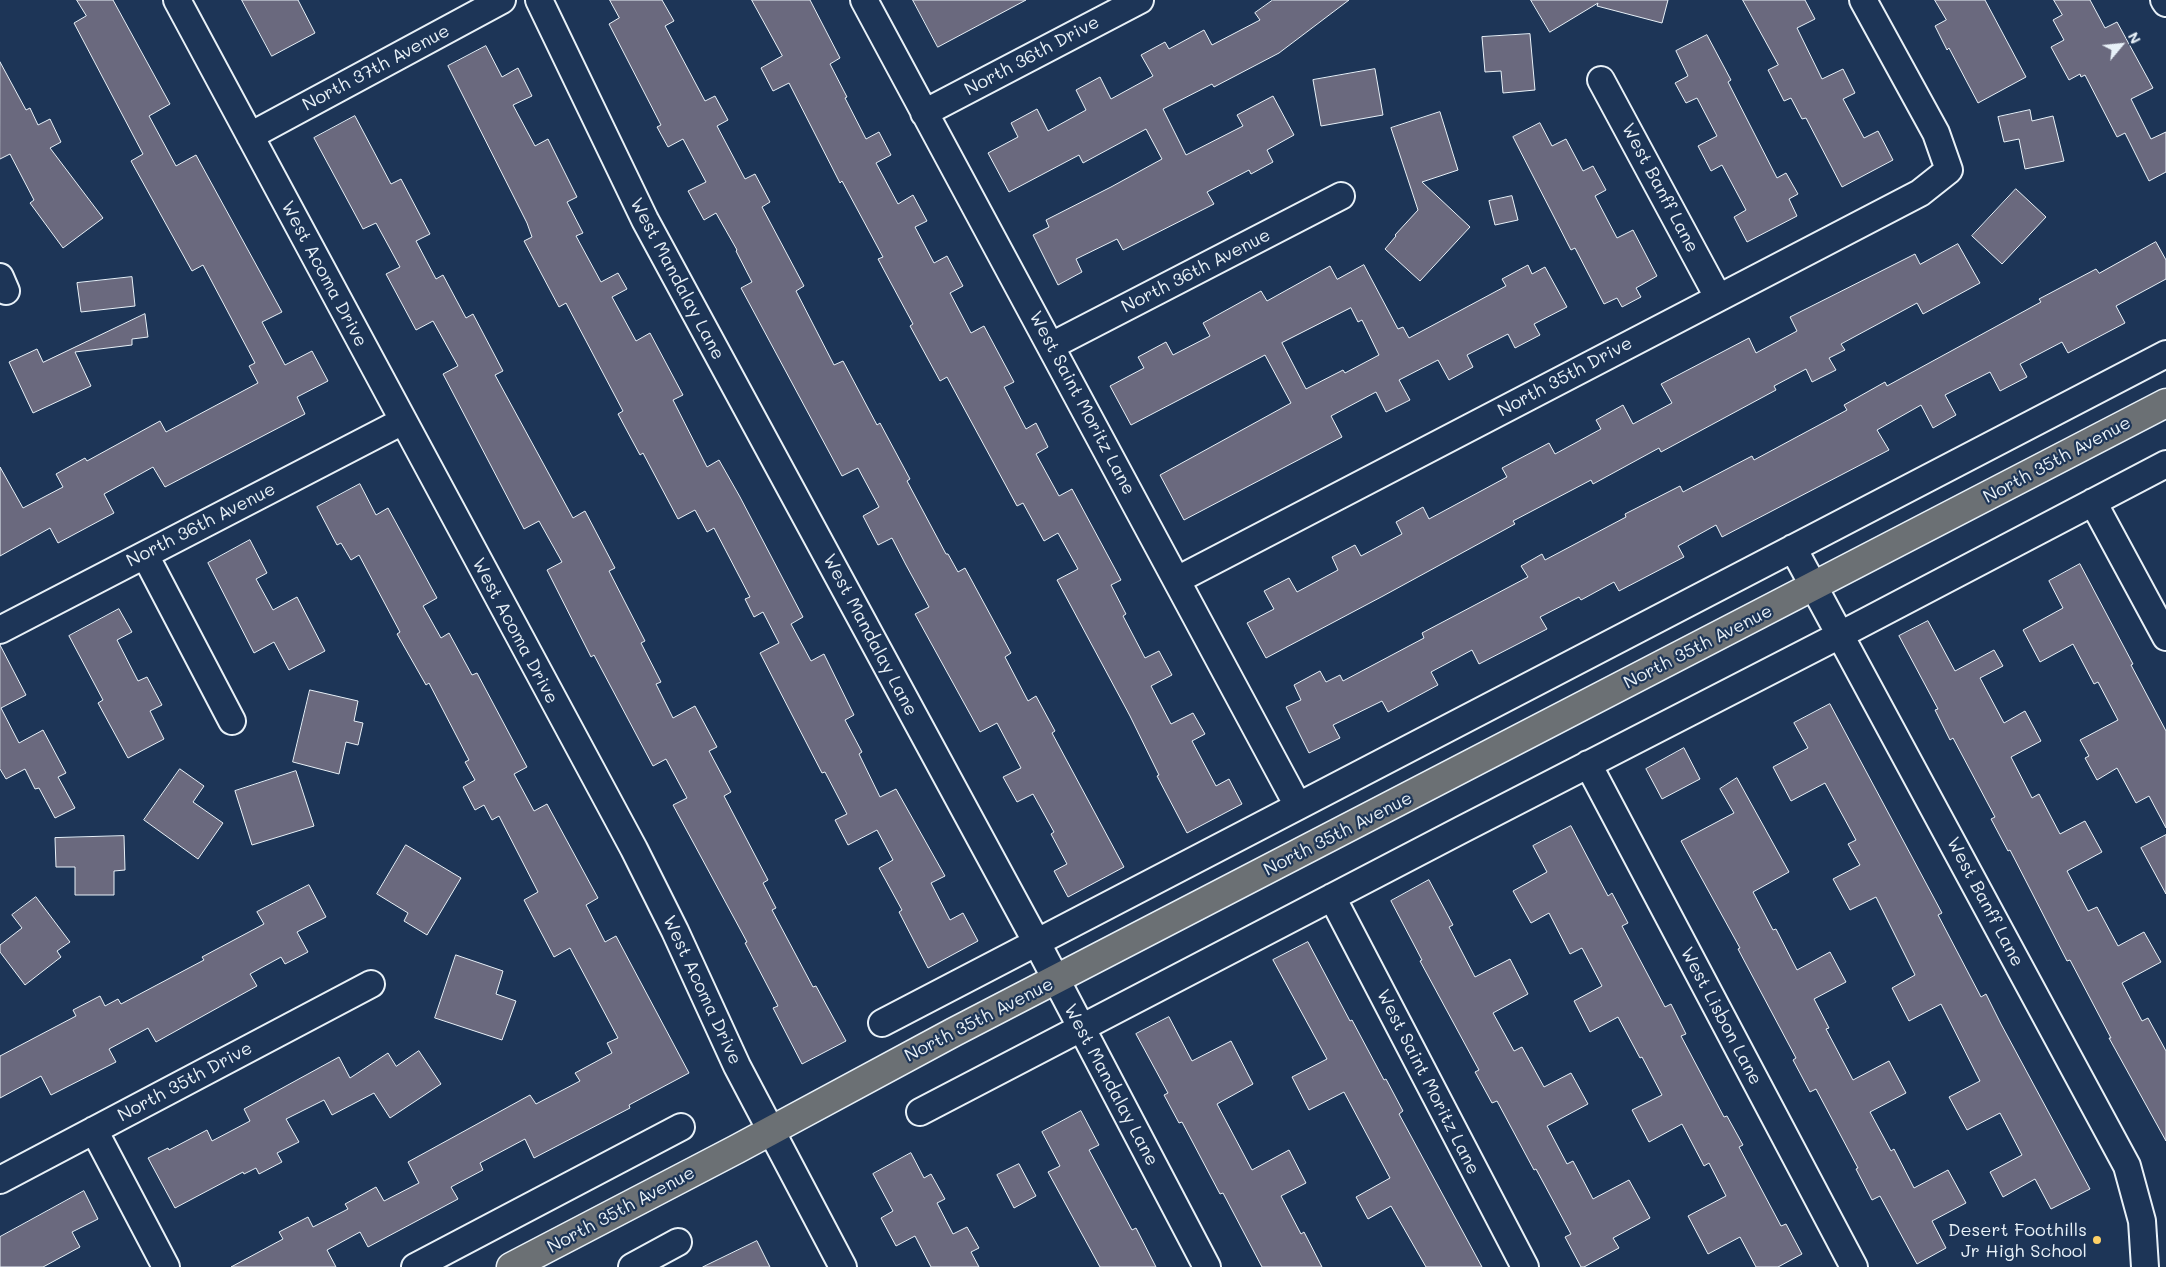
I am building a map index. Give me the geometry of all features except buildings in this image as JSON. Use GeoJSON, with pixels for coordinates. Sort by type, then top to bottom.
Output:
{"type":"FeatureCollection","features":[{"type":"Feature","properties":{"kind":"main road","name":"North 35th Avenue"},"geometry":{"type":"LineString","coordinates":[[512,1267],[771,1131],[954,1032],[2166,403]]}},
{"type":"Feature","properties":{"kind":"street","name":"West Acoma Drive"},"geometry":{"type":"LineString","coordinates":[[177,0],[634,849],[675,931],[737,1066],[843,1267]]}},
{"type":"Feature","properties":{"kind":"street","name":"North 37th Avenue"},"geometry":{"type":"LineString","coordinates":[[250,136],[502,0]]}},
{"type":"Feature","properties":{"kind":"street","name":"West Mandalay Lane"},"geometry":{"type":"LineString","coordinates":[[539,0],[645,220],[1037,943],[1207,1267]]}},
{"type":"Feature","properties":{"kind":"street","name":"West Saint Moritz Lane"},"geometry":{"type":"LineString","coordinates":[[864,0],[1298,806]]}},
{"type":"Feature","properties":{"kind":"street","name":"North 36th Drive"},"geometry":{"type":"LineString","coordinates":[[924,113],[1140,0]]}},
{"type":"Feature","properties":{"kind":"street","name":"North 35th Drive"},"geometry":{"type":"LineString","coordinates":[[1177,580],[1718,296],[1920,193],[1949,170],[1936,133],[1863,0]]}},
{"type":"Feature","properties":{"kind":"street","name":"West Banff Lane"},"geometry":{"type":"LineString","coordinates":[[1601,80],[1718,296]]}},
{"type":"Feature","properties":{"kind":"street","name":"North 36th Avenue"},"geometry":{"type":"LineString","coordinates":[[1051,346],[1341,196]]}},
{"type":"Feature","properties":{"kind":"street"},"geometry":{"type":"LineString","coordinates":[[882,1023],[2166,354]]}},
{"type":"Feature","properties":{"kind":"street","name":"North 36th Avenue"},"geometry":{"type":"LineString","coordinates":[[0,630],[403,421]]}},
{"type":"Feature","properties":{"kind":"street"},"geometry":{"type":"LineString","coordinates":[[920,1112],[1588,764],[1840,636],[2166,464]]}},
{"type":"Feature","properties":{"kind":"street"},"geometry":{"type":"LineString","coordinates":[[2094,502],[2166,637]]}},
{"type":"Feature","properties":{"kind":"street","name":"West Banff Lane"},"geometry":{"type":"LineString","coordinates":[[1793,548],[2127,1166],[2142,1221],[2145,1267]]}},
{"type":"Feature","properties":{"kind":"street"},"geometry":{"type":"LineString","coordinates":[[145,555],[232,721]]}},
{"type":"Feature","properties":{"kind":"street","name":"West Lisbon Lane"},"geometry":{"type":"LineString","coordinates":[[1588,764],[1854,1267]]}},
{"type":"Feature","properties":{"kind":"street","name":"West Saint Moritz Lane"},"geometry":{"type":"LineString","coordinates":[[1332,897],[1524,1267]]}},
{"type":"Feature","properties":{"kind":"street","name":"North 35th Drive"},"geometry":{"type":"LineString","coordinates":[[0,1180],[371,984]]}},
{"type":"Feature","properties":{"kind":"street"},"geometry":{"type":"LineString","coordinates":[[415,1267],[681,1127]]}},
{"type":"Feature","properties":{"kind":"street"},"geometry":{"type":"LineString","coordinates":[[94,1130],[166,1267]]}},
{"type":"Feature","properties":{"kind":"street"},"geometry":{"type":"LineString","coordinates":[[632,1267],[678,1242]]}},
{"type":"Feature","properties":{"kind":"place","name":"Desert Foothills Jr High School"},"geometry":{"type":"Point","coordinates":[2097,1240]}}]}
